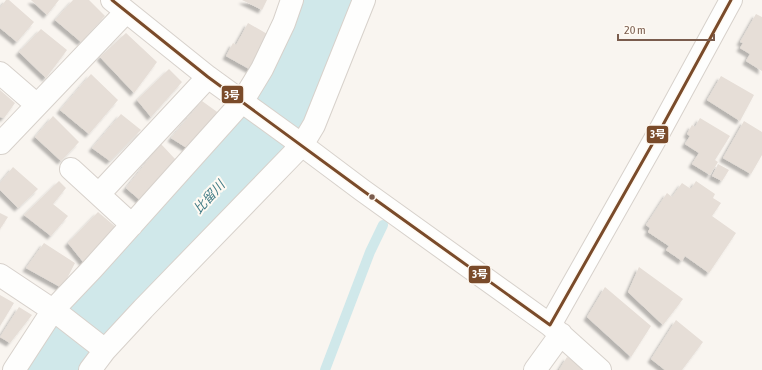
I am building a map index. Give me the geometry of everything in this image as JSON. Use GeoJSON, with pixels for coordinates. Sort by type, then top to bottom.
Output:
{"type":"FeatureCollection","features":[{"type":"Feature","properties":{"kind":"street"},"geometry":{"type":"LineString","coordinates":[[14,370],[93,268],[132,225],[247,106],[284,22],[292,0]]}},
{"type":"Feature","properties":{"kind":"street"},"geometry":{"type":"LineString","coordinates":[[90,370],[101,347],[143,309],[297,141],[314,125],[364,0]]}},
{"type":"Feature","properties":{"kind":"street"},"geometry":{"type":"LineString","coordinates":[[535,370],[658,134],[731,0]]}},
{"type":"Feature","properties":{"kind":"street"},"geometry":{"type":"LineString","coordinates":[[0,142],[37,105],[119,6],[247,106],[556,330],[600,370]]}},
{"type":"Feature","properties":{"kind":"street"},"geometry":{"type":"LineString","coordinates":[[0,73],[37,105]]}},
{"type":"Feature","properties":{"kind":"street"},"geometry":{"type":"LineString","coordinates":[[99,194],[208,77]]}},
{"type":"Feature","properties":{"kind":"street"},"geometry":{"type":"LineString","coordinates":[[71,169],[132,225]]}},
{"type":"Feature","properties":{"kind":"street"},"geometry":{"type":"LineString","coordinates":[[0,275],[57,313],[101,347]]}},
{"type":"Feature","properties":{"kind":"building"},"geometry":{"type":"Polygon","coordinates":[[[6,0],[9,0],[34,22],[17,42],[0,28],[0,8],[6,0]]]}},
{"type":"Feature","properties":{"kind":"building"},"geometry":{"type":"Polygon","coordinates":[[[31,0],[59,0],[47,15],[31,0]]]}},
{"type":"Feature","properties":{"kind":"building"},"geometry":{"type":"Polygon","coordinates":[[[73,0],[89,0],[105,16],[81,42],[55,20],[73,0]]]}},
{"type":"Feature","properties":{"kind":"building"},"geometry":{"type":"Polygon","coordinates":[[[242,0],[267,0],[262,10],[242,0]]]}},
{"type":"Feature","properties":{"kind":"building"},"geometry":{"type":"Polygon","coordinates":[[[756,14],[762,17],[762,71],[746,61],[750,54],[740,48],[743,43],[740,42],[756,14]]]}},
{"type":"Feature","properties":{"kind":"building"},"geometry":{"type":"Polygon","coordinates":[[[248,23],[269,35],[251,70],[226,56],[233,43],[236,45],[248,23]]]}},
{"type":"Feature","properties":{"kind":"building"},"geometry":{"type":"Polygon","coordinates":[[[41,29],[67,50],[46,78],[19,52],[41,29]]]}},
{"type":"Feature","properties":{"kind":"building"},"geometry":{"type":"Polygon","coordinates":[[[126,33],[157,62],[134,93],[100,57],[126,33]]]}},
{"type":"Feature","properties":{"kind":"building"},"geometry":{"type":"Polygon","coordinates":[[[169,69],[182,82],[151,117],[137,100],[169,69]]]}},
{"type":"Feature","properties":{"kind":"building"},"geometry":{"type":"Polygon","coordinates":[[[91,74],[118,100],[89,134],[60,110],[91,74]]]}},
{"type":"Feature","properties":{"kind":"building"},"geometry":{"type":"Polygon","coordinates":[[[721,76],[754,95],[740,121],[707,100],[721,76]]]}},
{"type":"Feature","properties":{"kind":"building"},"geometry":{"type":"Polygon","coordinates":[[[0,90],[15,103],[4,118],[0,117],[0,90]]]}},
{"type":"Feature","properties":{"kind":"building"},"geometry":{"type":"Polygon","coordinates":[[[202,101],[220,114],[190,150],[171,138],[202,101]]]}},
{"type":"Feature","properties":{"kind":"building"},"geometry":{"type":"Polygon","coordinates":[[[121,114],[141,130],[110,161],[92,148],[121,114]]]}},
{"type":"Feature","properties":{"kind":"building"},"geometry":{"type":"Polygon","coordinates":[[[53,116],[79,142],[61,161],[35,137],[53,116]]]}},
{"type":"Feature","properties":{"kind":"building"},"geometry":{"type":"Polygon","coordinates":[[[700,118],[730,136],[715,160],[718,162],[710,175],[692,164],[699,153],[685,144],[690,136],[687,134],[692,125],[695,127],[700,118]]]}},
{"type":"Feature","properties":{"kind":"building"},"geometry":{"type":"Polygon","coordinates":[[[744,121],[762,132],[762,155],[751,174],[723,158],[744,121]]]}},
{"type":"Feature","properties":{"kind":"building"},"geometry":{"type":"Polygon","coordinates":[[[161,144],[176,160],[141,201],[126,188],[161,144]]]}},
{"type":"Feature","properties":{"kind":"building"},"geometry":{"type":"Polygon","coordinates":[[[718,164],[729,170],[722,181],[712,176],[718,164]]]}},
{"type":"Feature","properties":{"kind":"building"},"geometry":{"type":"Polygon","coordinates":[[[13,167],[38,189],[18,208],[0,190],[0,183],[13,167]]]}},
{"type":"Feature","properties":{"kind":"building"},"geometry":{"type":"Polygon","coordinates":[[[59,181],[66,188],[53,204],[68,216],[51,236],[24,215],[59,181]]]}},
{"type":"Feature","properties":{"kind":"building"},"geometry":{"type":"Polygon","coordinates":[[[696,181],[715,194],[713,198],[721,203],[712,216],[736,233],[709,273],[685,256],[682,261],[666,250],[669,246],[648,232],[650,228],[646,225],[667,193],[672,197],[682,183],[691,189],[696,181]]]}},
{"type":"Feature","properties":{"kind":"building"},"geometry":{"type":"Polygon","coordinates":[[[98,212],[117,228],[84,263],[68,243],[98,212]]]}},
{"type":"Feature","properties":{"kind":"building"},"geometry":{"type":"Polygon","coordinates":[[[0,213],[8,217],[0,229],[0,213]]]}},
{"type":"Feature","properties":{"kind":"building"},"geometry":{"type":"Polygon","coordinates":[[[44,243],[75,263],[62,288],[26,268],[44,243]]]}},
{"type":"Feature","properties":{"kind":"building"},"geometry":{"type":"Polygon","coordinates":[[[639,267],[683,299],[663,325],[628,292],[639,267]]]}},
{"type":"Feature","properties":{"kind":"building"},"geometry":{"type":"Polygon","coordinates":[[[605,287],[651,326],[631,357],[587,317],[605,287]]]}},
{"type":"Feature","properties":{"kind":"building"},"geometry":{"type":"Polygon","coordinates":[[[0,295],[14,303],[0,326],[0,295]]]}},
{"type":"Feature","properties":{"kind":"building"},"geometry":{"type":"Polygon","coordinates":[[[19,307],[32,315],[10,343],[0,337],[19,307]]]}},
{"type":"Feature","properties":{"kind":"building"},"geometry":{"type":"Polygon","coordinates":[[[676,320],[703,342],[682,370],[665,370],[651,359],[676,320]]]}},
{"type":"Feature","properties":{"kind":"building"},"geometry":{"type":"Polygon","coordinates":[[[567,357],[587,370],[559,370],[567,357]]]}},
{"type":"Feature","properties":{"kind":"waterway","name":"比留川"},"geometry":{"type":"LineString","coordinates":[[56,370],[101,309],[125,288],[148,261],[194,215],[253,148],[290,92],[308,50],[326,0]]}},
{"type":"Feature","properties":{"kind":"waterway"},"geometry":{"type":"LineString","coordinates":[[325,370],[370,252],[383,225]]}},
{"type":"Feature","properties":{"kind":"transit line","name":"3号"},"geometry":{"type":"LineString","coordinates":[[112,0],[208,77],[550,325],[658,134],[731,0]]}}]}
